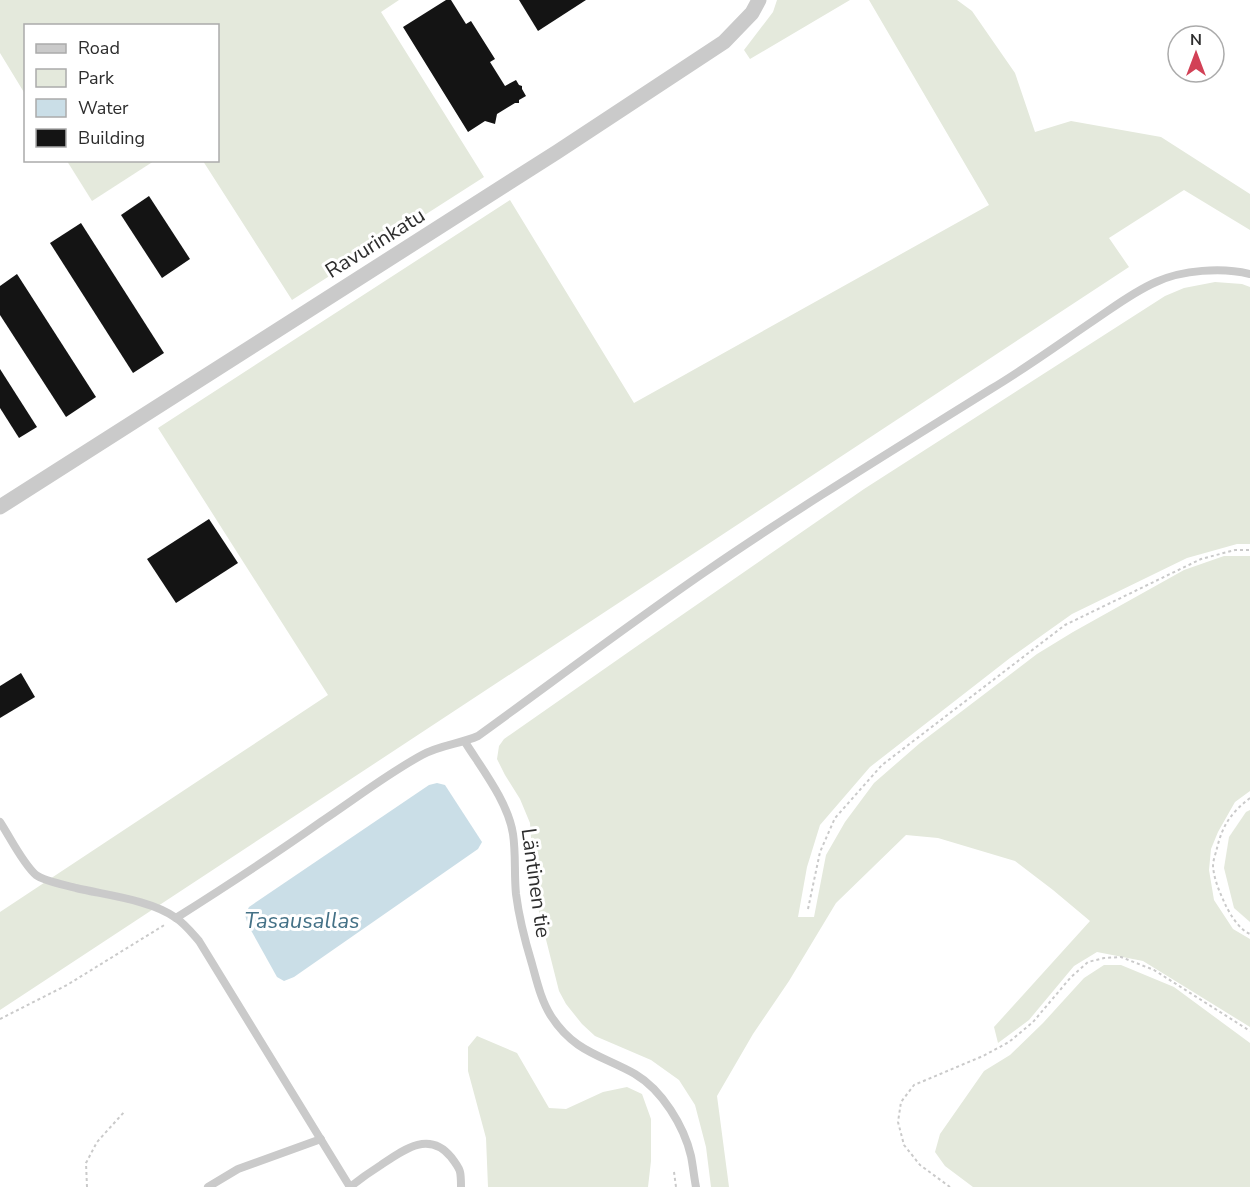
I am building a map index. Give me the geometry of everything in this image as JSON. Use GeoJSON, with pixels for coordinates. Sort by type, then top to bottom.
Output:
{"type":"FeatureCollection","features":[{"type":"Feature","properties":{"kind":"street","name":"Ravurinkatu"},"geometry":{"type":"LineString","coordinates":[[0,507],[547,159],[724,42],[752,13],[759,0]]}},
{"type":"Feature","properties":{"kind":"lane"},"geometry":{"type":"LineString","coordinates":[[176,918],[267,860],[387,776],[421,755],[478,736],[706,571],[828,490],[1006,380],[1131,296],[1157,281],[1184,273],[1222,270],[1250,274]]}},
{"type":"Feature","properties":{"kind":"lane","name":"Läntinen tie"},"geometry":{"type":"LineString","coordinates":[[465,742],[492,784],[507,813],[513,834],[520,921],[540,991],[550,1014],[561,1031],[582,1049],[637,1075],[657,1092],[683,1133],[696,1187]]}},
{"type":"Feature","properties":{"kind":"lane"},"geometry":{"type":"LineString","coordinates":[[0,822],[38,877],[160,909],[176,918],[199,941],[350,1187],[401,1150],[420,1143],[432,1144],[444,1149],[460,1170],[461,1187]]}},
{"type":"Feature","properties":{"kind":"lane"},"geometry":{"type":"LineString","coordinates":[[208,1187],[238,1169],[321,1139]]}},
{"type":"Feature","properties":{"kind":"path"},"geometry":{"type":"LineString","coordinates":[[808,909],[820,852],[835,818],[882,765],[1065,625],[1201,558],[1235,550],[1250,550]]}},
{"type":"Feature","properties":{"kind":"path"},"geometry":{"type":"LineString","coordinates":[[1250,798],[1227,820],[1219,839],[1213,865],[1217,887],[1230,913],[1250,934]]}},
{"type":"Feature","properties":{"kind":"path"},"geometry":{"type":"LineString","coordinates":[[0,1019],[67,985],[176,918]]}},
{"type":"Feature","properties":{"kind":"path"},"geometry":{"type":"LineString","coordinates":[[950,1187],[920,1165],[904,1145],[898,1122],[901,1102],[914,1085],[983,1056],[1009,1042],[1033,1022],[1071,977],[1088,962],[1121,957],[1154,970],[1250,1031]]}},
{"type":"Feature","properties":{"kind":"path"},"geometry":{"type":"LineString","coordinates":[[87,1187],[86,1163],[97,1142],[125,1111]]}},
{"type":"Feature","properties":{"kind":"path"},"geometry":{"type":"LineString","coordinates":[[674,1172],[676,1187]]}},
{"type":"Feature","properties":{"kind":"green space"},"geometry":{"type":"Polygon","coordinates":[[[0,0],[399,0],[381,12],[484,177],[292,300],[204,162],[219,162],[219,24],[24,24],[24,92],[0,53],[0,0]]]}},
{"type":"Feature","properties":{"kind":"green space"},"geometry":{"type":"Polygon","coordinates":[[[777,0],[850,0],[750,59],[744,50],[773,12],[777,0]]]}},
{"type":"Feature","properties":{"kind":"green space"},"geometry":{"type":"Polygon","coordinates":[[[869,0],[957,0],[972,11],[1015,73],[1035,132],[1071,121],[1161,137],[1250,194],[1250,230],[1184,190],[1109,238],[1129,267],[0,1010],[0,912],[328,695],[158,428],[510,200],[634,403],[989,205],[869,0]]]}},
{"type":"Feature","properties":{"kind":"green space"},"geometry":{"type":"Polygon","coordinates":[[[68,162],[152,162],[92,201],[68,162]]]}},
{"type":"Feature","properties":{"kind":"green space"},"geometry":{"type":"Polygon","coordinates":[[[1215,282],[1242,284],[1250,287],[1250,544],[1237,544],[1187,558],[1072,614],[1010,658],[870,767],[820,825],[807,867],[798,917],[814,917],[826,855],[845,822],[874,783],[920,743],[1037,654],[1073,632],[1184,570],[1224,556],[1250,556],[1250,791],[1235,802],[1218,832],[1211,849],[1209,870],[1214,900],[1233,929],[1250,939],[1250,1027],[1143,961],[1097,952],[1074,966],[1029,1020],[998,1043],[994,1027],[1090,921],[1015,861],[938,838],[906,835],[836,903],[789,981],[753,1034],[717,1096],[729,1187],[711,1187],[706,1147],[695,1105],[679,1080],[651,1060],[595,1036],[566,1004],[559,991],[535,896],[530,823],[520,799],[497,759],[499,746],[504,739],[864,489],[1165,296],[1184,288],[1215,282]]]}},
{"type":"Feature","properties":{"kind":"green space"},"geometry":{"type":"Polygon","coordinates":[[[1250,810],[1250,922],[1234,908],[1224,868],[1229,837],[1246,812],[1250,810]]]}},
{"type":"Feature","properties":{"kind":"green space"},"geometry":{"type":"Polygon","coordinates":[[[1104,965],[1121,965],[1174,987],[1250,1043],[1250,1187],[973,1187],[945,1166],[935,1152],[940,1134],[984,1071],[1010,1055],[1084,978],[1104,965]]]}},
{"type":"Feature","properties":{"kind":"green space"},"geometry":{"type":"Polygon","coordinates":[[[477,1036],[517,1053],[549,1108],[566,1109],[603,1092],[627,1087],[642,1094],[651,1119],[651,1161],[648,1187],[488,1187],[486,1138],[468,1071],[468,1047],[477,1036]]]}},
{"type":"Feature","properties":{"kind":"water","name":"Tasausallas"},"geometry":{"type":"Polygon","coordinates":[[[437,783],[445,785],[482,842],[478,849],[294,977],[284,981],[277,977],[248,925],[245,915],[249,907],[429,785],[437,783]]]}},
{"type":"Feature","properties":{"kind":"building"},"geometry":{"type":"Polygon","coordinates":[[[446,0],[451,0],[466,24],[471,21],[495,59],[490,62],[505,86],[516,80],[522,86],[526,96],[519,100],[519,103],[497,114],[495,124],[485,121],[468,132],[403,27],[446,0]]]}},
{"type":"Feature","properties":{"kind":"building"},"geometry":{"type":"Polygon","coordinates":[[[519,0],[586,0],[538,31],[519,0]]]}},
{"type":"Feature","properties":{"kind":"building"},"geometry":{"type":"Polygon","coordinates":[[[149,196],[190,259],[162,278],[121,215],[149,196]]]}},
{"type":"Feature","properties":{"kind":"building"},"geometry":{"type":"Polygon","coordinates":[[[81,223],[164,353],[133,373],[50,243],[81,223]]]}},
{"type":"Feature","properties":{"kind":"building"},"geometry":{"type":"Polygon","coordinates":[[[17,274],[96,397],[66,417],[0,315],[0,286],[17,274]]]}},
{"type":"Feature","properties":{"kind":"building"},"geometry":{"type":"Polygon","coordinates":[[[0,369],[37,427],[19,438],[0,408],[0,369]]]}},
{"type":"Feature","properties":{"kind":"building"},"geometry":{"type":"Polygon","coordinates":[[[209,519],[238,563],[176,603],[147,559],[209,519]]]}},
{"type":"Feature","properties":{"kind":"building"},"geometry":{"type":"Polygon","coordinates":[[[21,673],[35,697],[0,718],[0,686],[21,673]]]}}]}
